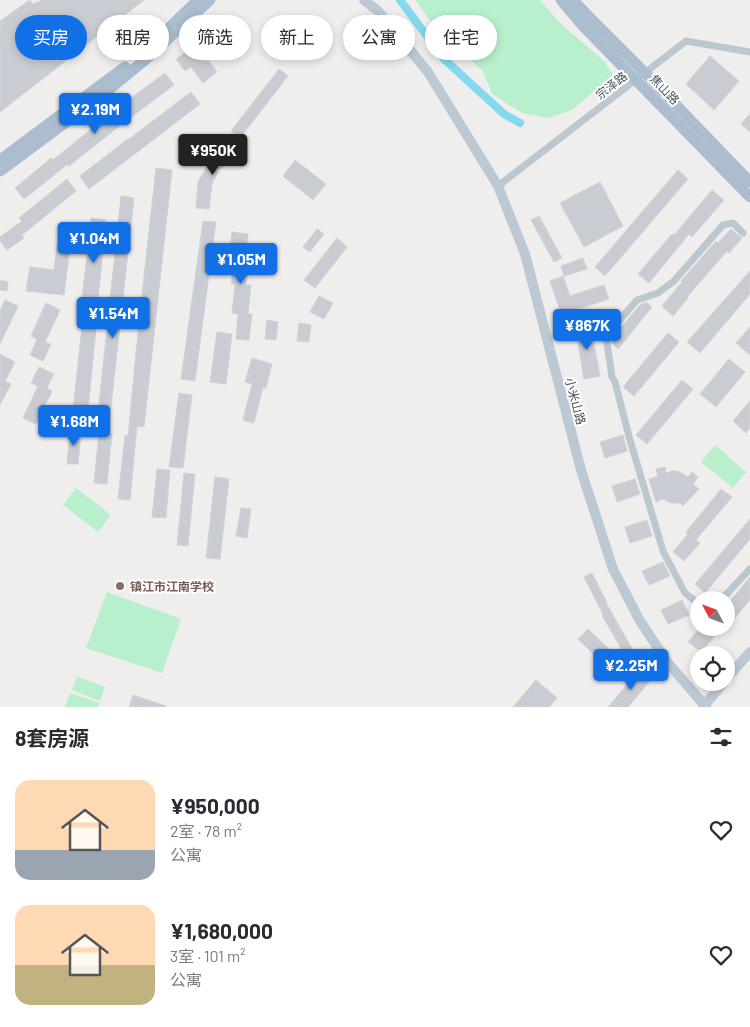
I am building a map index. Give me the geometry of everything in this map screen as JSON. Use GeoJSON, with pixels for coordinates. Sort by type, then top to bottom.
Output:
{"type":"FeatureCollection","features":[{"type":"Feature","properties":{"kind":"main road"},"geometry":{"type":"LineString","coordinates":[[0,160],[141,55],[198,0]]}},
{"type":"Feature","properties":{"kind":"main road"},"geometry":{"type":"LineString","coordinates":[[0,171],[101,96],[145,60],[210,0]]}},
{"type":"Feature","properties":{"kind":"main road","name":"焦山路"},"geometry":{"type":"LineString","coordinates":[[561,0],[583,26],[641,76],[750,182]]}},
{"type":"Feature","properties":{"kind":"main road","name":"焦山路"},"geometry":{"type":"LineString","coordinates":[[574,0],[750,197]]}},
{"type":"Feature","properties":{"kind":"street","name":"小米山路"},"geometry":{"type":"LineString","coordinates":[[364,0],[378,11],[428,72],[498,186],[525,254],[581,470],[614,569],[640,621],[664,656],[704,706]]}},
{"type":"Feature","properties":{"kind":"street","name":"宗泽路"},"geometry":{"type":"LineString","coordinates":[[498,186],[686,40],[750,52]]}},
{"type":"Feature","properties":{"kind":"street"},"geometry":{"type":"LineString","coordinates":[[0,155],[12,151]]}},
{"type":"Feature","properties":{"kind":"street"},"geometry":{"type":"LineString","coordinates":[[690,597],[685,593],[663,551],[612,377],[606,336],[637,300],[658,293],[674,281],[723,225],[733,223],[743,232]]}},
{"type":"Feature","properties":{"kind":"street"},"geometry":{"type":"LineString","coordinates":[[729,591],[750,569]]}},
{"type":"Feature","properties":{"kind":"street"},"geometry":{"type":"LineString","coordinates":[[735,669],[750,652]]}},
{"type":"Feature","properties":{"kind":"street"},"geometry":{"type":"LineString","coordinates":[[704,706],[716,691]]}},
{"type":"Feature","properties":{"kind":"green space"},"geometry":{"type":"Polygon","coordinates":[[[415,0],[540,0],[561,24],[604,61],[613,75],[572,110],[548,118],[522,113],[492,94],[483,71],[471,60],[497,60],[497,15],[426,15],[415,0]]]}},
{"type":"Feature","properties":{"kind":"green space"},"geometry":{"type":"Polygon","coordinates":[[[715,445],[746,472],[733,488],[701,462],[715,445]]]}},
{"type":"Feature","properties":{"kind":"green space"},"geometry":{"type":"Polygon","coordinates":[[[76,488],[111,515],[98,532],[63,505],[76,488]]]}},
{"type":"Feature","properties":{"kind":"green space"},"geometry":{"type":"Polygon","coordinates":[[[107,592],[181,619],[162,673],[86,648],[107,592]]]}},
{"type":"Feature","properties":{"kind":"green space"},"geometry":{"type":"Polygon","coordinates":[[[77,676],[105,687],[100,701],[72,690],[77,676]]]}},
{"type":"Feature","properties":{"kind":"green space"},"geometry":{"type":"Polygon","coordinates":[[[70,693],[99,703],[98,707],[65,707],[70,693]]]}},
{"type":"Feature","properties":{"kind":"building"},"geometry":{"type":"Polygon","coordinates":[[[30,0],[33,4],[42,0],[144,0],[125,15],[97,15],[97,37],[87,44],[87,15],[15,15],[15,60],[67,60],[0,112],[0,21],[30,0]]]}},
{"type":"Feature","properties":{"kind":"building"},"geometry":{"type":"Polygon","coordinates":[[[710,56],[739,81],[714,110],[686,84],[710,56]]]}},
{"type":"Feature","properties":{"kind":"building"},"geometry":{"type":"Polygon","coordinates":[[[179,57],[179,60],[203,60],[205,62],[208,60],[217,72],[203,83],[191,67],[185,71],[176,59],[179,57]]]}},
{"type":"Feature","properties":{"kind":"building"},"geometry":{"type":"Polygon","coordinates":[[[279,69],[288,76],[240,138],[231,131],[279,69]]]}},
{"type":"Feature","properties":{"kind":"building"},"geometry":{"type":"Polygon","coordinates":[[[165,73],[174,85],[24,199],[15,188],[51,158],[53,160],[116,109],[165,73]]]}},
{"type":"Feature","properties":{"kind":"building"},"geometry":{"type":"Polygon","coordinates":[[[191,92],[200,104],[89,189],[80,176],[191,92]]]}},
{"type":"Feature","properties":{"kind":"building"},"geometry":{"type":"Polygon","coordinates":[[[750,114],[750,132],[741,124],[750,114]]]}},
{"type":"Feature","properties":{"kind":"building"},"geometry":{"type":"Polygon","coordinates":[[[231,144],[239,154],[219,170],[212,184],[209,209],[196,208],[198,182],[210,161],[231,144]]]}},
{"type":"Feature","properties":{"kind":"building"},"geometry":{"type":"Polygon","coordinates":[[[295,160],[326,184],[313,200],[283,176],[295,160]]]}},
{"type":"Feature","properties":{"kind":"building"},"geometry":{"type":"Polygon","coordinates":[[[156,168],[172,170],[144,427],[137,426],[130,500],[118,499],[125,435],[128,436],[156,168]]]}},
{"type":"Feature","properties":{"kind":"building"},"geometry":{"type":"Polygon","coordinates":[[[678,170],[688,179],[605,276],[595,267],[678,170]]]}},
{"type":"Feature","properties":{"kind":"building"},"geometry":{"type":"Polygon","coordinates":[[[67,179],[76,191],[22,235],[24,238],[7,250],[0,241],[0,237],[22,221],[19,218],[67,179]]]}},
{"type":"Feature","properties":{"kind":"building"},"geometry":{"type":"Polygon","coordinates":[[[600,182],[623,226],[584,247],[560,203],[600,182]]]}},
{"type":"Feature","properties":{"kind":"building"},"geometry":{"type":"Polygon","coordinates":[[[712,190],[724,200],[692,237],[689,234],[649,283],[638,274],[712,190]]]}},
{"type":"Feature","properties":{"kind":"building"},"geometry":{"type":"Polygon","coordinates":[[[121,196],[134,198],[108,434],[112,434],[107,484],[94,483],[100,423],[97,423],[121,196]]]}},
{"type":"Feature","properties":{"kind":"building"},"geometry":{"type":"Polygon","coordinates":[[[539,216],[562,258],[554,262],[531,220],[539,216]]]}},
{"type":"Feature","properties":{"kind":"building"},"geometry":{"type":"Polygon","coordinates":[[[91,218],[106,220],[97,309],[81,308],[91,218]]]}},
{"type":"Feature","properties":{"kind":"building"},"geometry":{"type":"Polygon","coordinates":[[[203,221],[216,222],[195,381],[181,379],[203,221]]]}},
{"type":"Feature","properties":{"kind":"building"},"geometry":{"type":"Polygon","coordinates":[[[317,229],[324,234],[310,252],[303,247],[317,229]]]}},
{"type":"Feature","properties":{"kind":"building"},"geometry":{"type":"Polygon","coordinates":[[[731,229],[742,238],[729,253],[727,251],[673,316],[662,306],[716,241],[718,243],[731,229]]]}},
{"type":"Feature","properties":{"kind":"building"},"geometry":{"type":"Polygon","coordinates":[[[232,232],[248,234],[245,258],[249,258],[246,285],[251,285],[248,314],[252,314],[249,340],[236,339],[238,314],[232,313],[235,284],[231,284],[234,257],[229,256],[232,232]]]}},
{"type":"Feature","properties":{"kind":"building"},"geometry":{"type":"Polygon","coordinates":[[[337,238],[347,247],[315,288],[304,280],[337,238]]]}},
{"type":"Feature","properties":{"kind":"building"},"geometry":{"type":"Polygon","coordinates":[[[57,245],[70,246],[64,295],[26,291],[30,267],[54,270],[57,245]]]}},
{"type":"Feature","properties":{"kind":"building"},"geometry":{"type":"Polygon","coordinates":[[[583,258],[587,269],[564,276],[561,266],[583,258]]]}},
{"type":"Feature","properties":{"kind":"building"},"geometry":{"type":"Polygon","coordinates":[[[750,271],[750,294],[700,353],[687,342],[750,271]]]}},
{"type":"Feature","properties":{"kind":"building"},"geometry":{"type":"Polygon","coordinates":[[[563,276],[570,296],[604,285],[609,299],[575,310],[578,320],[565,325],[550,281],[563,276]]]}},
{"type":"Feature","properties":{"kind":"building"},"geometry":{"type":"Polygon","coordinates":[[[0,280],[8,282],[7,291],[0,290],[0,280]]]}},
{"type":"Feature","properties":{"kind":"building"},"geometry":{"type":"Polygon","coordinates":[[[319,296],[333,303],[324,319],[310,312],[319,296]]]}},
{"type":"Feature","properties":{"kind":"building"},"geometry":{"type":"Polygon","coordinates":[[[5,300],[18,306],[0,344],[0,311],[5,300]]]}},
{"type":"Feature","properties":{"kind":"building"},"geometry":{"type":"Polygon","coordinates":[[[646,302],[652,307],[618,349],[613,344],[612,338],[640,305],[646,302]]]}},
{"type":"Feature","properties":{"kind":"building"},"geometry":{"type":"Polygon","coordinates":[[[46,303],[60,310],[45,342],[51,344],[43,361],[30,355],[37,339],[31,336],[46,303]]]}},
{"type":"Feature","properties":{"kind":"building"},"geometry":{"type":"Polygon","coordinates":[[[267,320],[278,322],[276,340],[265,339],[267,320]]]}},
{"type":"Feature","properties":{"kind":"building"},"geometry":{"type":"Polygon","coordinates":[[[299,323],[311,325],[309,342],[297,341],[299,323]]]}},
{"type":"Feature","properties":{"kind":"building"},"geometry":{"type":"Polygon","coordinates":[[[590,323],[600,376],[584,379],[575,326],[590,323]]]}},
{"type":"Feature","properties":{"kind":"building"},"geometry":{"type":"Polygon","coordinates":[[[82,327],[96,329],[87,420],[72,419],[82,327]]]}},
{"type":"Feature","properties":{"kind":"building"},"geometry":{"type":"Polygon","coordinates":[[[750,327],[750,355],[736,343],[750,327]]]}},
{"type":"Feature","properties":{"kind":"building"},"geometry":{"type":"Polygon","coordinates":[[[217,332],[232,334],[226,384],[210,382],[217,332]]]}},
{"type":"Feature","properties":{"kind":"building"},"geometry":{"type":"Polygon","coordinates":[[[668,333],[679,342],[634,396],[623,387],[668,333]]]}},
{"type":"Feature","properties":{"kind":"building"},"geometry":{"type":"Polygon","coordinates":[[[0,354],[15,362],[5,381],[11,384],[0,405],[0,354]]]}},
{"type":"Feature","properties":{"kind":"building"},"geometry":{"type":"Polygon","coordinates":[[[252,358],[272,364],[266,388],[263,387],[254,423],[243,420],[252,384],[245,382],[252,358]]]}},
{"type":"Feature","properties":{"kind":"building"},"geometry":{"type":"Polygon","coordinates":[[[729,359],[745,372],[716,407],[700,394],[729,359]]]}},
{"type":"Feature","properties":{"kind":"building"},"geometry":{"type":"Polygon","coordinates":[[[39,367],[54,374],[47,388],[52,391],[36,424],[23,418],[38,386],[31,383],[39,367]]]}},
{"type":"Feature","properties":{"kind":"building"},"geometry":{"type":"Polygon","coordinates":[[[682,380],[693,389],[647,444],[636,435],[682,380]]]}},
{"type":"Feature","properties":{"kind":"building"},"geometry":{"type":"Polygon","coordinates":[[[179,393],[192,395],[183,468],[169,467],[179,393]]]}},
{"type":"Feature","properties":{"kind":"building"},"geometry":{"type":"Polygon","coordinates":[[[750,401],[750,428],[746,433],[733,421],[750,401]]]}},
{"type":"Feature","properties":{"kind":"building"},"geometry":{"type":"Polygon","coordinates":[[[70,430],[81,431],[78,464],[67,464],[70,430]]]}},
{"type":"Feature","properties":{"kind":"building"},"geometry":{"type":"Polygon","coordinates":[[[623,435],[627,451],[605,458],[600,442],[623,435]]]}},
{"type":"Feature","properties":{"kind":"building"},"geometry":{"type":"Polygon","coordinates":[[[665,467],[666,473],[677,471],[688,477],[692,472],[698,477],[693,484],[699,489],[683,506],[680,503],[671,503],[663,499],[656,502],[649,479],[658,476],[656,469],[665,467]]]}},
{"type":"Feature","properties":{"kind":"building"},"geometry":{"type":"Polygon","coordinates":[[[157,469],[170,470],[166,518],[152,517],[157,469]]]}},
{"type":"Feature","properties":{"kind":"building"},"geometry":{"type":"Polygon","coordinates":[[[184,473],[195,474],[188,546],[177,545],[184,473]]]}},
{"type":"Feature","properties":{"kind":"building"},"geometry":{"type":"Polygon","coordinates":[[[215,477],[229,479],[220,559],[206,558],[215,477]]]}},
{"type":"Feature","properties":{"kind":"building"},"geometry":{"type":"Polygon","coordinates":[[[635,479],[640,494],[617,502],[612,486],[635,479]]]}},
{"type":"Feature","properties":{"kind":"building"},"geometry":{"type":"Polygon","coordinates":[[[721,489],[732,497],[696,540],[700,543],[684,561],[673,552],[688,534],[686,532],[721,489]]]}},
{"type":"Feature","properties":{"kind":"building"},"geometry":{"type":"Polygon","coordinates":[[[241,508],[251,509],[247,538],[236,536],[241,508]]]}},
{"type":"Feature","properties":{"kind":"building"},"geometry":{"type":"Polygon","coordinates":[[[750,519],[750,539],[707,591],[703,591],[695,584],[750,519]]]}},
{"type":"Feature","properties":{"kind":"building"},"geometry":{"type":"Polygon","coordinates":[[[647,520],[652,536],[630,543],[625,527],[647,520]]]}},
{"type":"Feature","properties":{"kind":"building"},"geometry":{"type":"Polygon","coordinates":[[[663,562],[670,576],[649,585],[642,571],[663,562]]]}},
{"type":"Feature","properties":{"kind":"building"},"geometry":{"type":"Polygon","coordinates":[[[592,573],[606,603],[635,654],[627,659],[602,615],[584,577],[592,573]]]}},
{"type":"Feature","properties":{"kind":"building"},"geometry":{"type":"Polygon","coordinates":[[[750,577],[750,600],[735,618],[735,595],[750,577]]]}},
{"type":"Feature","properties":{"kind":"building"},"geometry":{"type":"Polygon","coordinates":[[[682,600],[689,615],[668,624],[661,610],[682,600]]]}},
{"type":"Feature","properties":{"kind":"building"},"geometry":{"type":"Polygon","coordinates":[[[588,629],[612,652],[602,663],[578,639],[588,629]]]}},
{"type":"Feature","properties":{"kind":"building"},"geometry":{"type":"Polygon","coordinates":[[[693,636],[715,636],[706,646],[693,646],[688,642],[693,636]]]}},
{"type":"Feature","properties":{"kind":"building"},"geometry":{"type":"Polygon","coordinates":[[[639,671],[650,681],[628,707],[608,707],[639,671]]]}},
{"type":"Feature","properties":{"kind":"building"},"geometry":{"type":"Polygon","coordinates":[[[536,680],[557,698],[549,707],[513,707],[536,680]]]}},
{"type":"Feature","properties":{"kind":"building"},"geometry":{"type":"Polygon","coordinates":[[[133,695],[166,706],[129,707],[133,695]]]}},
{"type":"Feature","properties":{"kind":"waterway"},"geometry":{"type":"LineString","coordinates":[[400,0],[445,60],[504,114],[520,123]]}},
{"type":"Feature","properties":{"kind":"place","name":"镇江市江南学校"},"geometry":{"type":"Point","coordinates":[120,586]}}]}
